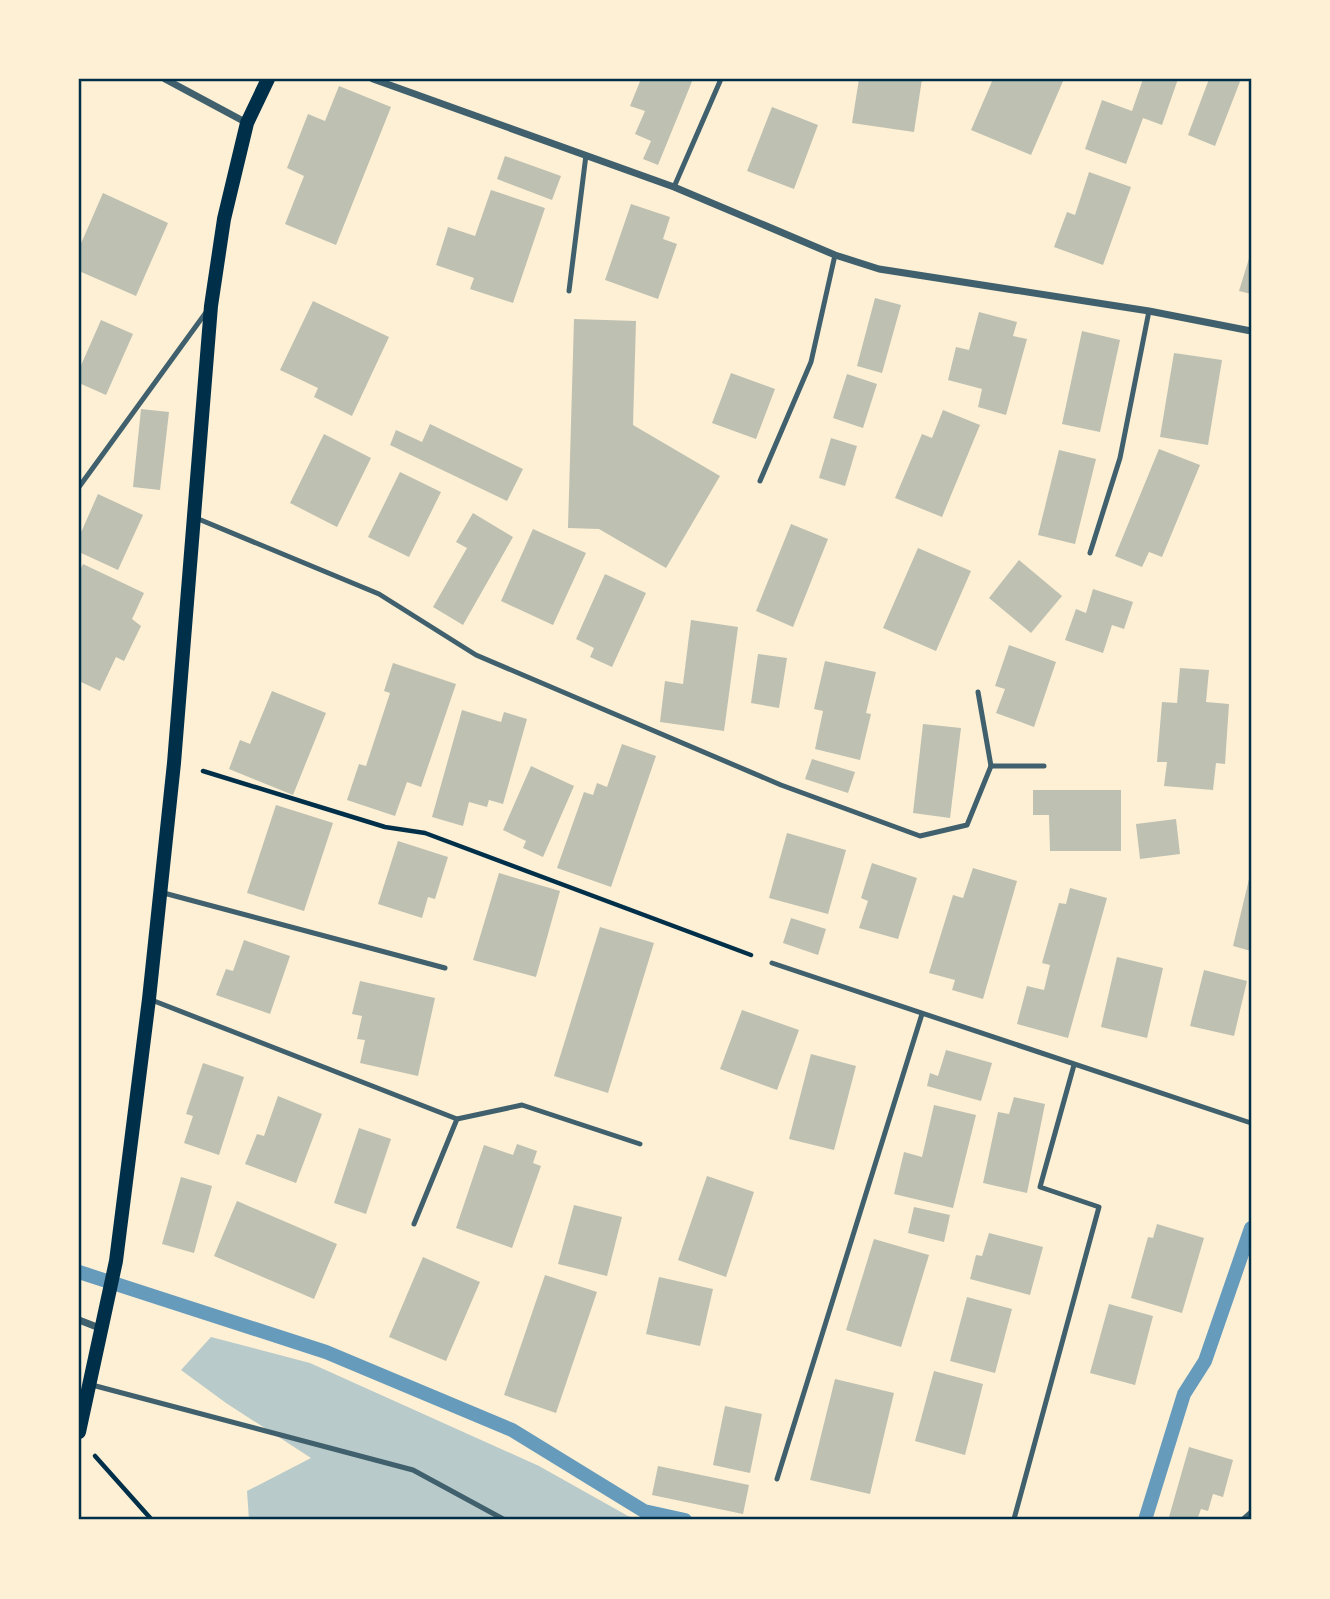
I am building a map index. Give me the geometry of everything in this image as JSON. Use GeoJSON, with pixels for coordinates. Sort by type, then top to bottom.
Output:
{"type":"FeatureCollection","features":[{"type":"Feature","properties":{"kind":"main road"},"geometry":{"type":"LineString","coordinates":[[79,1432],[116,1261],[149,999],[174,763],[211,306],[224,219],[247,123],[268,79]]}},
{"type":"Feature","properties":{"kind":"street"},"geometry":{"type":"LineString","coordinates":[[166,79],[247,123]]}},
{"type":"Feature","properties":{"kind":"street"},"geometry":{"type":"LineString","coordinates":[[373,79],[674,187],[835,255],[879,269],[1149,311],[1251,331]]}},
{"type":"Feature","properties":{"kind":"street"},"geometry":{"type":"LineString","coordinates":[[79,1320],[103,1329]]}},
{"type":"Feature","properties":{"kind":"lane"},"geometry":{"type":"LineString","coordinates":[[674,187],[721,79]]}},
{"type":"Feature","properties":{"kind":"lane"},"geometry":{"type":"LineString","coordinates":[[569,291],[586,155]]}},
{"type":"Feature","properties":{"kind":"lane"},"geometry":{"type":"LineString","coordinates":[[760,481],[811,362],[835,255]]}},
{"type":"Feature","properties":{"kind":"lane"},"geometry":{"type":"LineString","coordinates":[[79,487],[211,306]]}},
{"type":"Feature","properties":{"kind":"lane"},"geometry":{"type":"LineString","coordinates":[[1090,553],[1120,458],[1149,311]]}},
{"type":"Feature","properties":{"kind":"lane"},"geometry":{"type":"LineString","coordinates":[[194,517],[379,594],[476,655],[781,785],[920,836],[967,825],[991,766],[978,692]]}},
{"type":"Feature","properties":{"kind":"lane"},"geometry":{"type":"LineString","coordinates":[[991,766],[1044,766]]}},
{"type":"Feature","properties":{"kind":"lane"},"geometry":{"type":"LineString","coordinates":[[160,892],[444,968]]}},
{"type":"Feature","properties":{"kind":"lane"},"geometry":{"type":"LineString","coordinates":[[772,963],[1251,1123]]}},
{"type":"Feature","properties":{"kind":"lane"},"geometry":{"type":"LineString","coordinates":[[149,999],[457,1119],[522,1105],[640,1144]]}},
{"type":"Feature","properties":{"kind":"lane"},"geometry":{"type":"LineString","coordinates":[[776,1479],[922,1014]]}},
{"type":"Feature","properties":{"kind":"lane"},"geometry":{"type":"LineString","coordinates":[[1014,1519],[1099,1207],[1040,1187],[1074,1065]]}},
{"type":"Feature","properties":{"kind":"lane"},"geometry":{"type":"LineString","coordinates":[[414,1224],[457,1119]]}},
{"type":"Feature","properties":{"kind":"lane"},"geometry":{"type":"LineString","coordinates":[[89,1384],[413,1470],[505,1520]]}},
{"type":"Feature","properties":{"kind":"lane"},"geometry":{"type":"LineString","coordinates":[[1242,1520],[1251,1512]]}},
{"type":"Feature","properties":{"kind":"path"},"geometry":{"type":"LineString","coordinates":[[174,763],[385,827],[425,833],[772,963]]}},
{"type":"Feature","properties":{"kind":"path"},"geometry":{"type":"LineString","coordinates":[[88,1448],[152,1520]]}},
{"type":"Feature","properties":{"kind":"shaded area"},"geometry":{"type":"Polygon","coordinates":[[[211,1337],[310,1363],[539,1466],[628,1516],[641,1520],[249,1520],[247,1491],[311,1458],[226,1403],[181,1370],[211,1337]]]}},
{"type":"Feature","properties":{"kind":"building"},"geometry":{"type":"Polygon","coordinates":[[[641,79],[693,79],[658,165],[643,159],[651,141],[635,134],[645,111],[630,106],[641,79]]]}},
{"type":"Feature","properties":{"kind":"building"},"geometry":{"type":"Polygon","coordinates":[[[859,79],[922,79],[914,132],[852,123],[859,79]]]}},
{"type":"Feature","properties":{"kind":"building"},"geometry":{"type":"Polygon","coordinates":[[[993,79],[1064,79],[1031,155],[971,130],[993,79]]]}},
{"type":"Feature","properties":{"kind":"building"},"geometry":{"type":"Polygon","coordinates":[[[1143,79],[1178,79],[1162,125],[1143,118],[1126,164],[1085,149],[1102,100],[1132,111],[1143,79]]]}},
{"type":"Feature","properties":{"kind":"building"},"geometry":{"type":"Polygon","coordinates":[[[1209,79],[1241,79],[1215,146],[1188,135],[1209,79]]]}},
{"type":"Feature","properties":{"kind":"building"},"geometry":{"type":"Polygon","coordinates":[[[339,86],[391,107],[336,245],[285,224],[304,176],[287,168],[308,114],[325,121],[339,86]]]}},
{"type":"Feature","properties":{"kind":"building"},"geometry":{"type":"Polygon","coordinates":[[[772,107],[818,125],[794,189],[747,171],[772,107]]]}},
{"type":"Feature","properties":{"kind":"building"},"geometry":{"type":"Polygon","coordinates":[[[505,156],[561,176],[552,200],[497,179],[505,156]]]}},
{"type":"Feature","properties":{"kind":"building"},"geometry":{"type":"Polygon","coordinates":[[[1089,172],[1131,187],[1103,265],[1054,247],[1067,212],[1075,215],[1089,172]]]}},
{"type":"Feature","properties":{"kind":"building"},"geometry":{"type":"Polygon","coordinates":[[[491,190],[545,208],[513,303],[470,289],[474,278],[436,265],[448,227],[475,236],[491,190]]]}},
{"type":"Feature","properties":{"kind":"building"},"geometry":{"type":"Polygon","coordinates":[[[103,193],[168,223],[136,296],[79,271],[79,248],[103,193]]]}},
{"type":"Feature","properties":{"kind":"building"},"geometry":{"type":"Polygon","coordinates":[[[631,204],[670,217],[663,239],[677,244],[658,299],[605,280],[631,204]]]}},
{"type":"Feature","properties":{"kind":"building"},"geometry":{"type":"Polygon","coordinates":[[[1251,252],[1251,294],[1239,291],[1251,252]]]}},
{"type":"Feature","properties":{"kind":"building"},"geometry":{"type":"Polygon","coordinates":[[[875,298],[901,305],[882,373],[857,366],[875,298]]]}},
{"type":"Feature","properties":{"kind":"building"},"geometry":{"type":"Polygon","coordinates":[[[313,301],[389,337],[352,416],[314,397],[318,388],[280,370],[313,301]]]}},
{"type":"Feature","properties":{"kind":"building"},"geometry":{"type":"Polygon","coordinates":[[[979,312],[1017,322],[1013,336],[1027,339],[1006,415],[978,407],[982,389],[948,380],[956,347],[969,350],[979,312]]]}},
{"type":"Feature","properties":{"kind":"building"},"geometry":{"type":"Polygon","coordinates":[[[574,319],[636,321],[633,425],[720,476],[666,568],[599,529],[568,528],[574,319]]]}},
{"type":"Feature","properties":{"kind":"building"},"geometry":{"type":"Polygon","coordinates":[[[101,320],[133,334],[106,395],[79,383],[79,370],[101,320]]]}},
{"type":"Feature","properties":{"kind":"building"},"geometry":{"type":"Polygon","coordinates":[[[1082,331],[1120,340],[1100,432],[1062,424],[1082,331]]]}},
{"type":"Feature","properties":{"kind":"building"},"geometry":{"type":"Polygon","coordinates":[[[1174,353],[1222,360],[1208,445],[1160,437],[1174,353]]]}},
{"type":"Feature","properties":{"kind":"building"},"geometry":{"type":"Polygon","coordinates":[[[731,373],[775,389],[756,439],[712,423],[731,373]]]}},
{"type":"Feature","properties":{"kind":"building"},"geometry":{"type":"Polygon","coordinates":[[[847,374],[877,384],[863,428],[833,418],[847,374]]]}},
{"type":"Feature","properties":{"kind":"building"},"geometry":{"type":"Polygon","coordinates":[[[141,409],[169,412],[160,490],[133,487],[141,409]]]}},
{"type":"Feature","properties":{"kind":"building"},"geometry":{"type":"Polygon","coordinates":[[[943,410],[980,425],[942,517],[895,498],[922,434],[932,438],[943,410]]]}},
{"type":"Feature","properties":{"kind":"building"},"geometry":{"type":"Polygon","coordinates":[[[430,424],[523,469],[507,501],[390,445],[396,430],[422,442],[430,424]]]}},
{"type":"Feature","properties":{"kind":"building"},"geometry":{"type":"Polygon","coordinates":[[[324,434],[371,458],[337,527],[290,503],[324,434]]]}},
{"type":"Feature","properties":{"kind":"building"},"geometry":{"type":"Polygon","coordinates":[[[831,438],[857,446],[845,486],[819,478],[831,438]]]}},
{"type":"Feature","properties":{"kind":"building"},"geometry":{"type":"Polygon","coordinates":[[[1159,449],[1200,465],[1162,557],[1149,552],[1142,567],[1115,556],[1159,449]]]}},
{"type":"Feature","properties":{"kind":"building"},"geometry":{"type":"Polygon","coordinates":[[[1059,450],[1096,459],[1075,544],[1038,535],[1059,450]]]}},
{"type":"Feature","properties":{"kind":"building"},"geometry":{"type":"Polygon","coordinates":[[[400,472],[441,492],[409,557],[368,537],[400,472]]]}},
{"type":"Feature","properties":{"kind":"building"},"geometry":{"type":"Polygon","coordinates":[[[98,494],[143,515],[118,570],[79,552],[79,537],[98,494]]]}},
{"type":"Feature","properties":{"kind":"building"},"geometry":{"type":"Polygon","coordinates":[[[473,513],[513,537],[463,625],[433,607],[467,548],[456,542],[473,513]]]}},
{"type":"Feature","properties":{"kind":"building"},"geometry":{"type":"Polygon","coordinates":[[[791,524],[828,539],[793,627],[756,611],[791,524]]]}},
{"type":"Feature","properties":{"kind":"building"},"geometry":{"type":"Polygon","coordinates":[[[533,529],[586,553],[553,625],[501,601],[533,529]]]}},
{"type":"Feature","properties":{"kind":"building"},"geometry":{"type":"Polygon","coordinates":[[[918,548],[971,571],[936,651],[883,628],[918,548]]]}},
{"type":"Feature","properties":{"kind":"building"},"geometry":{"type":"Polygon","coordinates":[[[1019,560],[1062,596],[1031,633],[989,598],[1019,560]]]}},
{"type":"Feature","properties":{"kind":"building"},"geometry":{"type":"Polygon","coordinates":[[[83,564],[144,593],[132,619],[141,626],[124,661],[116,657],[100,691],[79,681],[79,572],[83,564]]]}},
{"type":"Feature","properties":{"kind":"building"},"geometry":{"type":"Polygon","coordinates":[[[605,574],[646,593],[612,667],[590,657],[594,648],[576,639],[605,574]]]}},
{"type":"Feature","properties":{"kind":"building"},"geometry":{"type":"Polygon","coordinates":[[[1093,589],[1133,602],[1124,629],[1112,625],[1103,653],[1065,640],[1076,609],[1086,613],[1093,589]]]}},
{"type":"Feature","properties":{"kind":"building"},"geometry":{"type":"Polygon","coordinates":[[[691,620],[738,627],[724,731],[660,722],[665,681],[683,684],[691,620]]]}},
{"type":"Feature","properties":{"kind":"building"},"geometry":{"type":"Polygon","coordinates":[[[1009,645],[1056,662],[1034,727],[996,713],[1005,689],[995,686],[1009,645]]]}},
{"type":"Feature","properties":{"kind":"building"},"geometry":{"type":"Polygon","coordinates":[[[758,654],[787,658],[779,708],[751,703],[758,654]]]}},
{"type":"Feature","properties":{"kind":"building"},"geometry":{"type":"Polygon","coordinates":[[[825,661],[876,672],[866,713],[871,714],[860,760],[815,749],[823,711],[814,709],[825,661]]]}},
{"type":"Feature","properties":{"kind":"building"},"geometry":{"type":"Polygon","coordinates":[[[393,663],[456,684],[421,787],[407,782],[395,816],[347,800],[359,764],[366,766],[390,693],[384,691],[393,663]]]}},
{"type":"Feature","properties":{"kind":"building"},"geometry":{"type":"Polygon","coordinates":[[[1180,668],[1209,670],[1206,702],[1229,704],[1225,764],[1216,763],[1213,790],[1164,786],[1167,762],[1157,762],[1162,702],[1177,703],[1180,668]]]}},
{"type":"Feature","properties":{"kind":"building"},"geometry":{"type":"Polygon","coordinates":[[[272,691],[326,713],[293,795],[229,769],[240,740],[250,744],[272,691]]]}},
{"type":"Feature","properties":{"kind":"building"},"geometry":{"type":"Polygon","coordinates":[[[462,710],[501,722],[504,712],[527,719],[503,804],[489,800],[487,807],[469,802],[463,826],[432,817],[462,710]]]}},
{"type":"Feature","properties":{"kind":"building"},"geometry":{"type":"Polygon","coordinates":[[[923,724],[961,728],[950,818],[913,813],[923,724]]]}},
{"type":"Feature","properties":{"kind":"building"},"geometry":{"type":"Polygon","coordinates":[[[622,744],[656,756],[611,887],[557,868],[584,792],[593,795],[597,783],[607,787],[622,744]]]}},
{"type":"Feature","properties":{"kind":"building"},"geometry":{"type":"Polygon","coordinates":[[[812,759],[855,772],[848,793],[805,779],[812,759]]]}},
{"type":"Feature","properties":{"kind":"building"},"geometry":{"type":"Polygon","coordinates":[[[531,766],[574,786],[543,857],[523,848],[526,841],[503,830],[531,766]]]}},
{"type":"Feature","properties":{"kind":"building"},"geometry":{"type":"Polygon","coordinates":[[[1033,790],[1121,790],[1121,851],[1050,851],[1049,815],[1033,815],[1033,790]]]}},
{"type":"Feature","properties":{"kind":"building"},"geometry":{"type":"Polygon","coordinates":[[[276,805],[333,823],[304,911],[247,893],[276,805]]]}},
{"type":"Feature","properties":{"kind":"building"},"geometry":{"type":"Polygon","coordinates":[[[1176,819],[1180,854],[1140,859],[1136,824],[1176,819]]]}},
{"type":"Feature","properties":{"kind":"building"},"geometry":{"type":"Polygon","coordinates":[[[787,833],[846,850],[828,914],[769,898],[787,833]]]}},
{"type":"Feature","properties":{"kind":"building"},"geometry":{"type":"Polygon","coordinates":[[[398,841],[448,857],[435,899],[428,897],[422,918],[378,904],[398,841]]]}},
{"type":"Feature","properties":{"kind":"building"},"geometry":{"type":"Polygon","coordinates":[[[872,863],[917,878],[898,939],[859,928],[868,901],[861,898],[872,863]]]}},
{"type":"Feature","properties":{"kind":"building"},"geometry":{"type":"Polygon","coordinates":[[[973,868],[1017,881],[983,999],[952,990],[955,980],[929,973],[953,895],[963,898],[973,868]]]}},
{"type":"Feature","properties":{"kind":"building"},"geometry":{"type":"Polygon","coordinates":[[[499,873],[560,891],[536,977],[473,960],[499,873]]]}},
{"type":"Feature","properties":{"kind":"building"},"geometry":{"type":"Polygon","coordinates":[[[1251,875],[1251,951],[1233,946],[1251,875]]]}},
{"type":"Feature","properties":{"kind":"building"},"geometry":{"type":"Polygon","coordinates":[[[1070,888],[1107,898],[1068,1038],[1017,1024],[1027,986],[1044,990],[1050,965],[1042,963],[1059,903],[1066,904],[1070,888]]]}},
{"type":"Feature","properties":{"kind":"building"},"geometry":{"type":"Polygon","coordinates":[[[791,918],[826,929],[818,955],[783,943],[791,918]]]}},
{"type":"Feature","properties":{"kind":"building"},"geometry":{"type":"Polygon","coordinates":[[[600,927],[654,943],[608,1093],[554,1076],[600,927]]]}},
{"type":"Feature","properties":{"kind":"building"},"geometry":{"type":"Polygon","coordinates":[[[244,940],[290,956],[270,1014],[216,995],[226,969],[233,971],[244,940]]]}},
{"type":"Feature","properties":{"kind":"building"},"geometry":{"type":"Polygon","coordinates":[[[1117,957],[1163,968],[1147,1038],[1101,1027],[1117,957]]]}},
{"type":"Feature","properties":{"kind":"building"},"geometry":{"type":"Polygon","coordinates":[[[1204,970],[1247,981],[1234,1036],[1190,1026],[1204,970]]]}},
{"type":"Feature","properties":{"kind":"building"},"geometry":{"type":"Polygon","coordinates":[[[360,981],[435,998],[418,1076],[360,1063],[365,1040],[357,1039],[362,1016],[352,1014],[360,981]]]}},
{"type":"Feature","properties":{"kind":"building"},"geometry":{"type":"Polygon","coordinates":[[[742,1010],[799,1030],[777,1090],[720,1069],[742,1010]]]}},
{"type":"Feature","properties":{"kind":"building"},"geometry":{"type":"Polygon","coordinates":[[[946,1050],[992,1063],[981,1101],[927,1086],[930,1073],[938,1076],[946,1050]]]}},
{"type":"Feature","properties":{"kind":"building"},"geometry":{"type":"Polygon","coordinates":[[[811,1054],[856,1066],[834,1150],[789,1139],[811,1054]]]}},
{"type":"Feature","properties":{"kind":"building"},"geometry":{"type":"Polygon","coordinates":[[[203,1063],[244,1077],[219,1155],[184,1143],[193,1116],[186,1114],[203,1063]]]}},
{"type":"Feature","properties":{"kind":"building"},"geometry":{"type":"Polygon","coordinates":[[[278,1096],[322,1114],[296,1183],[245,1164],[257,1134],[264,1136],[278,1096]]]}},
{"type":"Feature","properties":{"kind":"building"},"geometry":{"type":"Polygon","coordinates":[[[1014,1097],[1045,1104],[1027,1193],[983,1183],[998,1112],[1009,1114],[1014,1097]]]}},
{"type":"Feature","properties":{"kind":"building"},"geometry":{"type":"Polygon","coordinates":[[[934,1105],[976,1115],[953,1208],[894,1194],[904,1152],[922,1157],[934,1105]]]}},
{"type":"Feature","properties":{"kind":"building"},"geometry":{"type":"Polygon","coordinates":[[[359,1128],[391,1139],[366,1214],[334,1203],[359,1128]]]}},
{"type":"Feature","properties":{"kind":"building"},"geometry":{"type":"Polygon","coordinates":[[[517,1144],[537,1151],[533,1163],[541,1166],[512,1248],[456,1228],[484,1145],[513,1155],[517,1144]]]}},
{"type":"Feature","properties":{"kind":"building"},"geometry":{"type":"Polygon","coordinates":[[[707,1176],[754,1192],[726,1277],[678,1260],[707,1176]]]}},
{"type":"Feature","properties":{"kind":"building"},"geometry":{"type":"Polygon","coordinates":[[[181,1177],[212,1186],[194,1253],[162,1244],[181,1177]]]}},
{"type":"Feature","properties":{"kind":"building"},"geometry":{"type":"Polygon","coordinates":[[[237,1201],[337,1244],[314,1299],[214,1256],[237,1201]]]}},
{"type":"Feature","properties":{"kind":"building"},"geometry":{"type":"Polygon","coordinates":[[[574,1205],[622,1217],[607,1276],[558,1264],[574,1205]]]}},
{"type":"Feature","properties":{"kind":"building"},"geometry":{"type":"Polygon","coordinates":[[[914,1207],[950,1215],[944,1242],[908,1233],[914,1207]]]}},
{"type":"Feature","properties":{"kind":"building"},"geometry":{"type":"Polygon","coordinates":[[[1157,1224],[1204,1238],[1182,1313],[1131,1298],[1148,1237],[1153,1238],[1157,1224]]]}},
{"type":"Feature","properties":{"kind":"building"},"geometry":{"type":"Polygon","coordinates":[[[989,1233],[1043,1247],[1030,1295],[970,1279],[976,1255],[982,1256],[989,1233]]]}},
{"type":"Feature","properties":{"kind":"building"},"geometry":{"type":"Polygon","coordinates":[[[874,1239],[929,1255],[901,1347],[846,1330],[874,1239]]]}},
{"type":"Feature","properties":{"kind":"building"},"geometry":{"type":"Polygon","coordinates":[[[423,1257],[480,1282],[446,1361],[389,1337],[423,1257]]]}},
{"type":"Feature","properties":{"kind":"building"},"geometry":{"type":"Polygon","coordinates":[[[545,1275],[597,1292],[556,1413],[504,1395],[545,1275]]]}},
{"type":"Feature","properties":{"kind":"building"},"geometry":{"type":"Polygon","coordinates":[[[659,1277],[713,1289],[700,1346],[646,1334],[659,1277]]]}},
{"type":"Feature","properties":{"kind":"building"},"geometry":{"type":"Polygon","coordinates":[[[967,1297],[1012,1309],[995,1373],[950,1361],[967,1297]]]}},
{"type":"Feature","properties":{"kind":"building"},"geometry":{"type":"Polygon","coordinates":[[[1109,1304],[1153,1316],[1135,1385],[1090,1373],[1109,1304]]]}},
{"type":"Feature","properties":{"kind":"building"},"geometry":{"type":"Polygon","coordinates":[[[934,1371],[983,1384],[965,1455],[915,1441],[934,1371]]]}},
{"type":"Feature","properties":{"kind":"building"},"geometry":{"type":"Polygon","coordinates":[[[835,1379],[894,1393],[870,1494],[810,1480],[835,1379]]]}},
{"type":"Feature","properties":{"kind":"building"},"geometry":{"type":"Polygon","coordinates":[[[725,1406],[762,1414],[750,1473],[713,1465],[725,1406]]]}},
{"type":"Feature","properties":{"kind":"building"},"geometry":{"type":"Polygon","coordinates":[[[1189,1447],[1233,1460],[1223,1497],[1213,1494],[1208,1511],[1201,1509],[1197,1520],[1180,1520],[1169,1517],[1189,1447]]]}},
{"type":"Feature","properties":{"kind":"building"},"geometry":{"type":"Polygon","coordinates":[[[658,1466],[749,1485],[743,1514],[652,1495],[658,1466]]]}},
{"type":"Feature","properties":{"kind":"waterway"},"geometry":{"type":"LineString","coordinates":[[1145,1520],[1184,1394],[1205,1361],[1251,1228]]}},
{"type":"Feature","properties":{"kind":"waterway"},"geometry":{"type":"LineString","coordinates":[[79,1272],[326,1352],[512,1430],[644,1511],[685,1520]]}}]}
